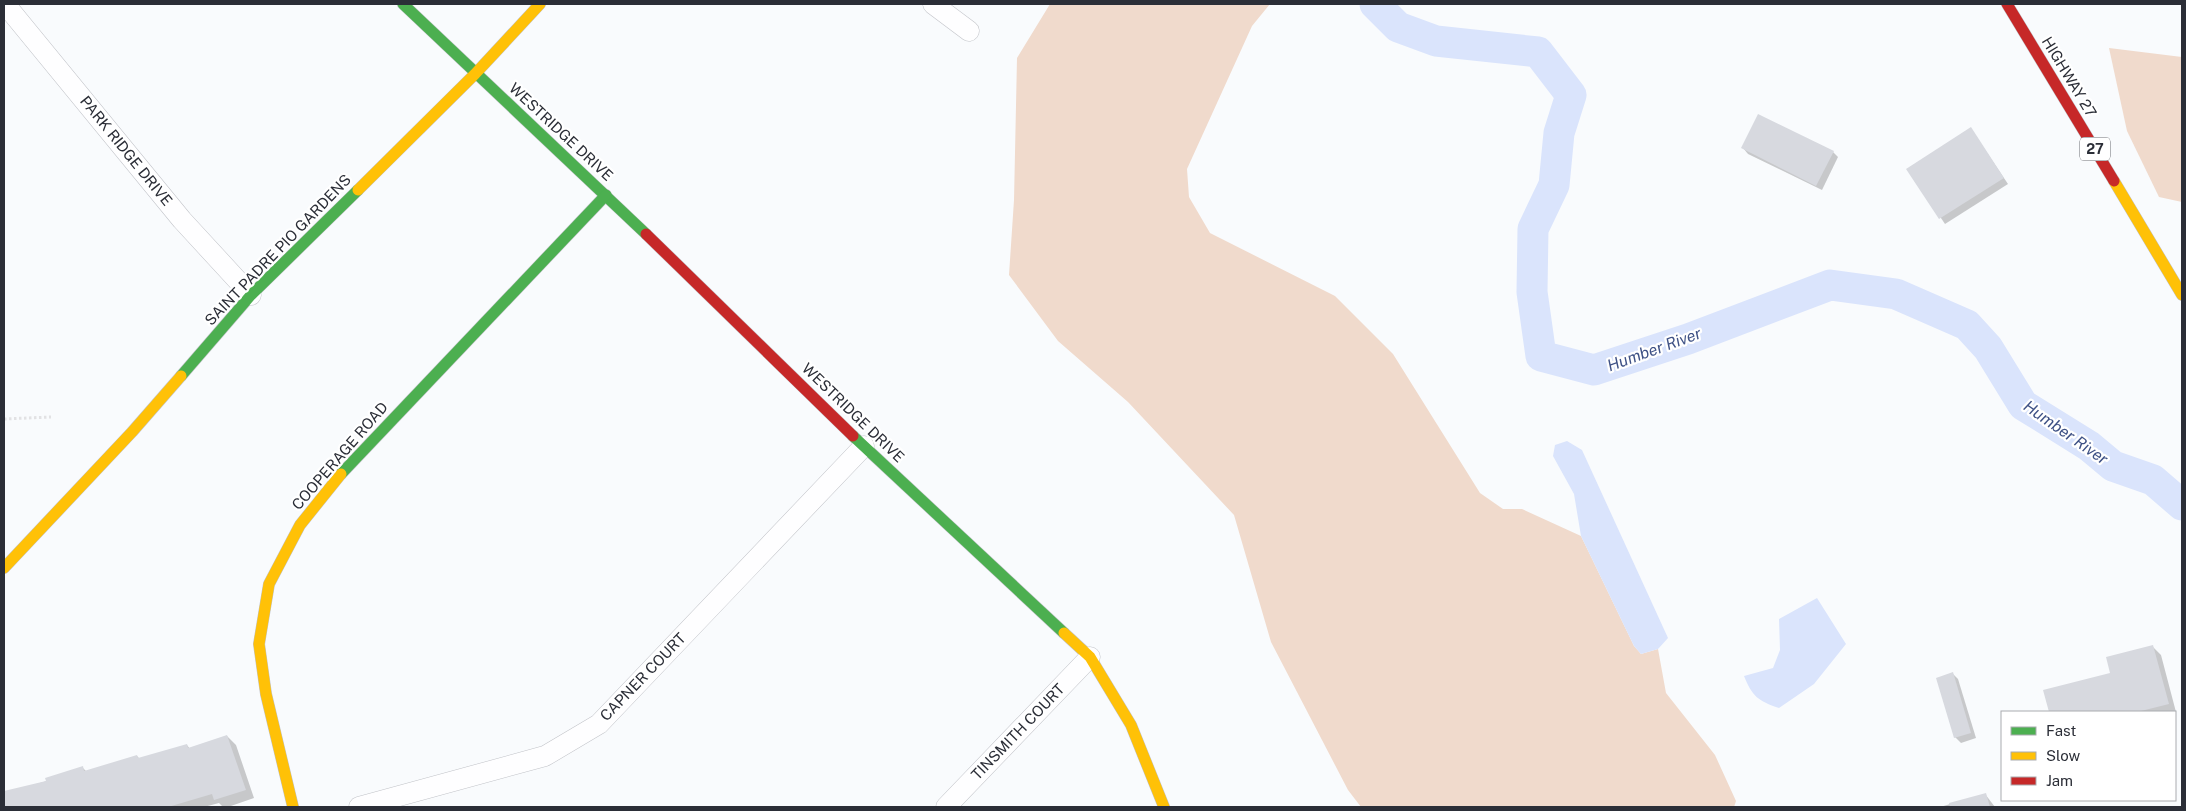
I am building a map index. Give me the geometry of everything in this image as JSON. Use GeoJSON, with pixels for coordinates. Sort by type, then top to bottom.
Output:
{"type":"FeatureCollection","features":[{"type":"Feature","properties":{"kind":"street","name":"PARK RIDGE DRIVE"},"geometry":{"type":"LineString","coordinates":[[5,4],[182,220],[251,295]]}},
{"type":"Feature","properties":{"kind":"street","name":"WESTRIDGE DRIVE"},"geometry":{"type":"LineString","coordinates":[[402,4],[606,194],[864,446],[1090,657],[1131,725],[1164,807]]}},
{"type":"Feature","properties":{"kind":"street","name":"SAINT PADRE PIO GARDENS"},"geometry":{"type":"LineString","coordinates":[[4,568],[132,432],[251,295],[475,74],[540,4]]}},
{"type":"Feature","properties":{"kind":"street"},"geometry":{"type":"LineString","coordinates":[[933,4],[969,31]]}},
{"type":"Feature","properties":{"kind":"street","name":"HIGHWAY 27"},"geometry":{"type":"LineString","coordinates":[[2008,4],[2182,295]]}},
{"type":"Feature","properties":{"kind":"street","name":"COOPERAGE ROAD"},"geometry":{"type":"LineString","coordinates":[[293,807],[266,694],[259,644],[269,584],[300,525],[348,466],[606,194]]}},
{"type":"Feature","properties":{"kind":"street","name":"CAPNER COURT"},"geometry":{"type":"LineString","coordinates":[[359,807],[545,756],[598,724],[864,446]]}},
{"type":"Feature","properties":{"kind":"street","name":"TINSMITH COURT"},"geometry":{"type":"LineString","coordinates":[[946,807],[1090,657]]}},
{"type":"Feature","properties":{"kind":"path"},"geometry":{"type":"LineString","coordinates":[[4,419],[52,417]]}},
{"type":"Feature","properties":{"kind":"shaded area"},"geometry":{"type":"Polygon","coordinates":[[[1050,4],[1270,4],[1252,26],[1187,169],[1189,197],[1210,233],[1335,296],[1393,354],[1480,493],[1503,509],[1522,509],[1581,536],[1634,646],[1641,654],[1658,649],[1666,693],[1715,755],[1736,801],[1734,807],[1361,807],[1348,790],[1271,642],[1234,515],[1128,402],[1058,341],[1009,275],[1014,200],[1017,58],[1050,4]]]}},
{"type":"Feature","properties":{"kind":"shaded area"},"geometry":{"type":"Polygon","coordinates":[[[2109,48],[2182,57],[2182,202],[2159,197],[2127,131],[2109,48]]]}},
{"type":"Feature","properties":{"kind":"water"},"geometry":{"type":"Polygon","coordinates":[[[1567,441],[1582,450],[1668,638],[1658,649],[1641,654],[1634,646],[1581,536],[1574,494],[1553,456],[1555,445],[1567,441]]]}},
{"type":"Feature","properties":{"kind":"water"},"geometry":{"type":"Polygon","coordinates":[[[1817,598],[1846,644],[1814,684],[1779,708],[1766,703],[1753,693],[1744,676],[1773,668],[1780,650],[1779,619],[1817,598]]]}},
{"type":"Feature","properties":{"kind":"building"},"geometry":{"type":"Polygon","coordinates":[[[1758,114],[1834,151],[1816,186],[1741,148],[1758,114]]]}},
{"type":"Feature","properties":{"kind":"building"},"geometry":{"type":"Polygon","coordinates":[[[1971,127],[2004,178],[1939,219],[1906,169],[1971,127]]]}},
{"type":"Feature","properties":{"kind":"building"},"geometry":{"type":"Polygon","coordinates":[[[2153,645],[2169,704],[2141,711],[2049,711],[2043,690],[2110,673],[2106,657],[2153,645]]]}},
{"type":"Feature","properties":{"kind":"building"},"geometry":{"type":"Polygon","coordinates":[[[1953,672],[1971,733],[1954,738],[1936,678],[1953,672]]]}},
{"type":"Feature","properties":{"kind":"building"},"geometry":{"type":"Polygon","coordinates":[[[227,735],[246,790],[214,800],[212,794],[168,807],[4,807],[4,791],[46,781],[45,778],[83,766],[84,771],[137,755],[138,758],[187,744],[188,748],[227,735]]]}},
{"type":"Feature","properties":{"kind":"building"},"geometry":{"type":"Polygon","coordinates":[[[1986,793],[1990,807],[1950,807],[1949,803],[1986,793]]]}},
{"type":"Feature","properties":{"kind":"waterway","name":"Humber River"},"geometry":{"type":"LineString","coordinates":[[1375,4],[1398,27],[1436,41],[1538,52],[1571,95],[1559,133],[1554,185],[1533,229],[1532,292],[1541,356],[1594,370],[1688,339],[1830,285],[1896,294],[1967,325],[1988,348],[2023,405],[2089,446],[2113,466],[2153,480],[2182,505]]}},
{"type":"Feature","properties":{"kind":"traffic: fast"},"geometry":{"type":"LineString","coordinates":[[403,4],[646,234]]}},
{"type":"Feature","properties":{"kind":"traffic: fast"},"geometry":{"type":"LineString","coordinates":[[181,376],[251,295],[358,190]]}},
{"type":"Feature","properties":{"kind":"traffic: fast"},"geometry":{"type":"LineString","coordinates":[[341,474],[606,195]]}},
{"type":"Feature","properties":{"kind":"traffic: fast"},"geometry":{"type":"LineString","coordinates":[[853,436],[1064,633]]}},
{"type":"Feature","properties":{"kind":"traffic: slow"},"geometry":{"type":"LineString","coordinates":[[358,190],[475,74],[540,4]]}},
{"type":"Feature","properties":{"kind":"traffic: slow"},"geometry":{"type":"LineString","coordinates":[[2114,181],[2182,295]]}},
{"type":"Feature","properties":{"kind":"traffic: slow"},"geometry":{"type":"LineString","coordinates":[[4,568],[132,432],[181,376]]}},
{"type":"Feature","properties":{"kind":"traffic: slow"},"geometry":{"type":"LineString","coordinates":[[293,807],[266,694],[259,644],[269,584],[300,525],[341,474]]}},
{"type":"Feature","properties":{"kind":"traffic: slow"},"geometry":{"type":"LineString","coordinates":[[1064,633],[1090,657],[1131,725],[1164,807]]}},
{"type":"Feature","properties":{"kind":"traffic: jam"},"geometry":{"type":"LineString","coordinates":[[2007,4],[2114,181]]}},
{"type":"Feature","properties":{"kind":"traffic: jam"},"geometry":{"type":"LineString","coordinates":[[646,234],[853,436]]}}]}
